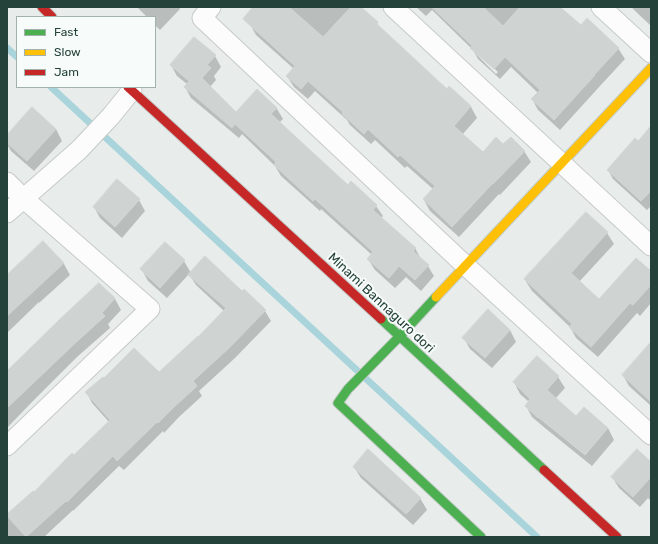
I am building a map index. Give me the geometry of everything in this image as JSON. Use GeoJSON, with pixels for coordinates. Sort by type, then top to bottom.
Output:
{"type":"FeatureCollection","features":[{"type":"Feature","properties":{"kind":"street"},"geometry":{"type":"LineString","coordinates":[[42,7],[51,16]]}},
{"type":"Feature","properties":{"kind":"street"},"geometry":{"type":"LineString","coordinates":[[211,7],[202,18],[466,266],[651,435]]}},
{"type":"Feature","properties":{"kind":"street"},"geometry":{"type":"LineString","coordinates":[[393,7],[651,246]]}},
{"type":"Feature","properties":{"kind":"street"},"geometry":{"type":"LineString","coordinates":[[601,7],[651,53]]}},
{"type":"Feature","properties":{"kind":"street"},"geometry":{"type":"LineString","coordinates":[[481,537],[338,403],[348,389],[378,360],[651,68]]}},
{"type":"Feature","properties":{"kind":"street"},"geometry":{"type":"LineString","coordinates":[[7,214],[78,150],[111,116],[130,89]]}},
{"type":"Feature","properties":{"kind":"street","name":"Minami Bannaguro dori"},"geometry":{"type":"LineString","coordinates":[[130,89],[617,537]]}},
{"type":"Feature","properties":{"kind":"street"},"geometry":{"type":"LineString","coordinates":[[7,182],[23,198],[150,309],[7,446]]}},
{"type":"Feature","properties":{"kind":"building"},"geometry":{"type":"Polygon","coordinates":[[[253,7],[289,7],[323,37],[351,7],[361,7],[378,22],[377,24],[447,89],[449,86],[471,106],[454,126],[483,152],[496,137],[503,144],[511,137],[525,151],[452,227],[423,199],[435,186],[400,155],[398,157],[368,129],[364,134],[342,114],[343,112],[308,81],[301,89],[286,76],[295,66],[243,19],[253,7]]]}},
{"type":"Feature","properties":{"kind":"building"},"geometry":{"type":"Polygon","coordinates":[[[432,7],[483,7],[503,26],[520,7],[560,7],[581,25],[587,18],[619,48],[554,120],[531,99],[540,90],[505,57],[494,69],[470,48],[472,46],[432,7]]]}},
{"type":"Feature","properties":{"kind":"building"},"geometry":{"type":"Polygon","coordinates":[[[194,37],[216,55],[207,65],[211,68],[202,78],[236,112],[257,89],[277,108],[271,114],[348,185],[351,181],[377,205],[373,210],[416,248],[413,251],[429,265],[415,280],[399,266],[389,278],[367,259],[373,252],[315,199],[313,201],[274,165],[276,162],[235,124],[232,128],[184,87],[189,81],[170,65],[194,37]]]}},
{"type":"Feature","properties":{"kind":"building"},"geometry":{"type":"Polygon","coordinates":[[[32,107],[56,129],[27,161],[7,143],[7,135],[32,107]]]}},
{"type":"Feature","properties":{"kind":"building"},"geometry":{"type":"Polygon","coordinates":[[[651,126],[651,191],[641,201],[607,170],[635,138],[638,141],[651,126]]]}},
{"type":"Feature","properties":{"kind":"building"},"geometry":{"type":"Polygon","coordinates":[[[117,179],[140,199],[115,227],[93,207],[117,179]]]}},
{"type":"Feature","properties":{"kind":"building"},"geometry":{"type":"Polygon","coordinates":[[[586,212],[608,232],[571,273],[599,299],[636,258],[651,271],[651,285],[633,305],[630,303],[591,347],[569,327],[572,324],[524,279],[586,212]]]}},
{"type":"Feature","properties":{"kind":"building"},"geometry":{"type":"Polygon","coordinates":[[[43,241],[64,263],[7,316],[7,275],[43,241]]]}},
{"type":"Feature","properties":{"kind":"building"},"geometry":{"type":"Polygon","coordinates":[[[165,242],[185,260],[160,288],[140,269],[165,242]]]}},
{"type":"Feature","properties":{"kind":"building"},"geometry":{"type":"Polygon","coordinates":[[[205,256],[242,291],[244,289],[266,310],[229,348],[193,381],[197,386],[158,423],[157,422],[117,461],[113,456],[67,502],[66,501],[26,537],[7,516],[7,514],[33,491],[34,492],[72,453],[74,455],[110,420],[85,392],[103,377],[104,378],[134,348],[159,372],[198,337],[226,308],[188,275],[205,256]]]}},
{"type":"Feature","properties":{"kind":"building"},"geometry":{"type":"Polygon","coordinates":[[[99,283],[115,298],[102,313],[105,316],[7,408],[7,371],[99,283]]]}},
{"type":"Feature","properties":{"kind":"building"},"geometry":{"type":"Polygon","coordinates":[[[488,309],[510,330],[485,358],[462,338],[488,309]]]}},
{"type":"Feature","properties":{"kind":"building"},"geometry":{"type":"Polygon","coordinates":[[[651,342],[651,402],[622,375],[651,342]]]}},
{"type":"Feature","properties":{"kind":"building"},"geometry":{"type":"Polygon","coordinates":[[[537,356],[559,376],[547,390],[576,416],[584,407],[608,428],[585,455],[525,406],[530,399],[513,382],[537,356]]]}},
{"type":"Feature","properties":{"kind":"building"},"geometry":{"type":"Polygon","coordinates":[[[368,449],[421,498],[406,514],[353,467],[368,449]]]}},
{"type":"Feature","properties":{"kind":"building"},"geometry":{"type":"Polygon","coordinates":[[[637,449],[651,462],[651,477],[633,497],[611,477],[637,449]]]}},
{"type":"Feature","properties":{"kind":"waterway"},"geometry":{"type":"LineString","coordinates":[[7,48],[16,56]]}},
{"type":"Feature","properties":{"kind":"waterway"},"geometry":{"type":"LineString","coordinates":[[52,88],[537,537]]}},
{"type":"Feature","properties":{"kind":"traffic: fast"},"geometry":{"type":"LineString","coordinates":[[436,297],[348,389],[338,403],[481,537]]}},
{"type":"Feature","properties":{"kind":"traffic: fast"},"geometry":{"type":"LineString","coordinates":[[381,319],[544,470]]}},
{"type":"Feature","properties":{"kind":"traffic: slow"},"geometry":{"type":"LineString","coordinates":[[436,297],[651,68]]}},
{"type":"Feature","properties":{"kind":"traffic: jam"},"geometry":{"type":"LineString","coordinates":[[42,7],[51,16]]}},
{"type":"Feature","properties":{"kind":"traffic: jam"},"geometry":{"type":"LineString","coordinates":[[129,88],[381,319]]}},
{"type":"Feature","properties":{"kind":"traffic: jam"},"geometry":{"type":"LineString","coordinates":[[544,470],[617,537]]}}]}
